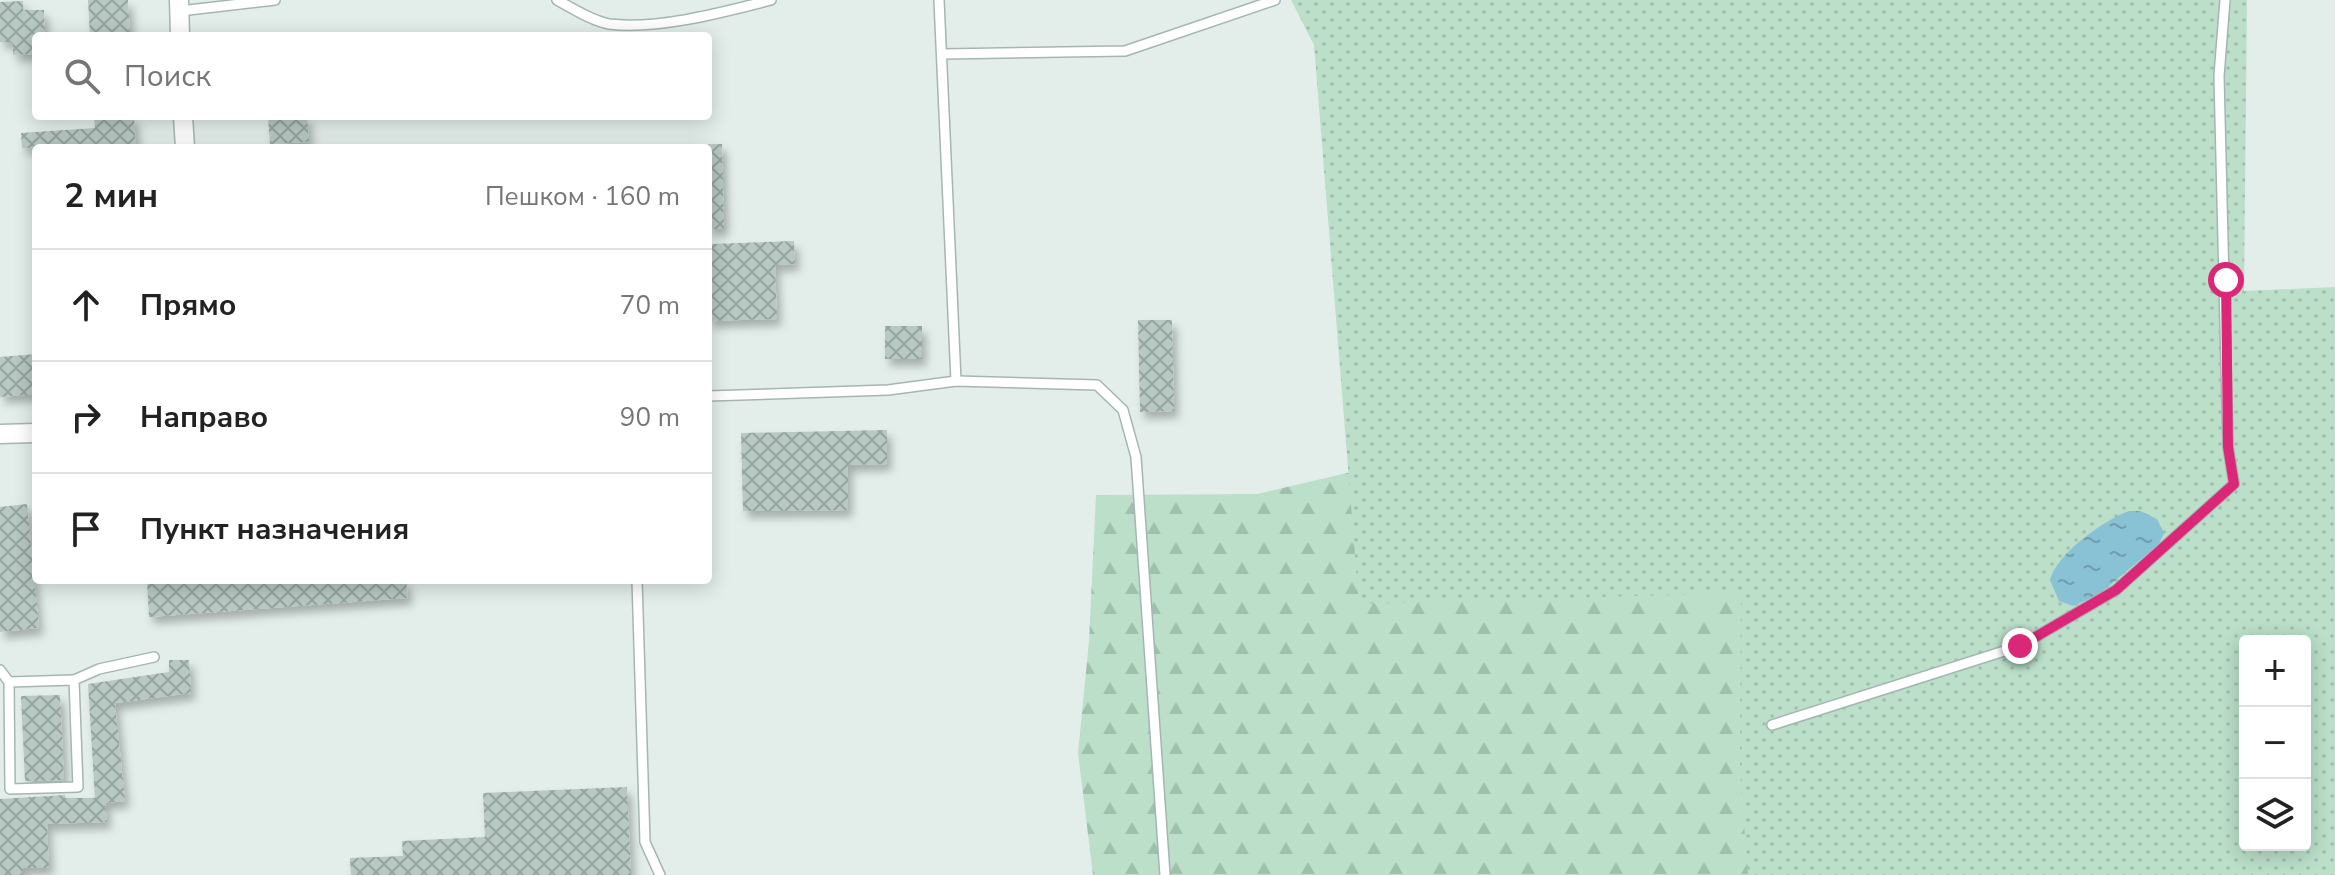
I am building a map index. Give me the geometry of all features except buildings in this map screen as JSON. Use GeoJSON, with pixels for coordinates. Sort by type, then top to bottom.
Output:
{"type":"FeatureCollection","features":[{"type":"Feature","properties":{"kind":"street"},"geometry":{"type":"LineString","coordinates":[[180,5],[180,32]]}},
{"type":"Feature","properties":{"kind":"street"},"geometry":{"type":"LineString","coordinates":[[183,120],[185,144]]}},
{"type":"Feature","properties":{"kind":"street"},"geometry":{"type":"LineString","coordinates":[[0,434],[32,433]]}},
{"type":"Feature","properties":{"kind":"lane"},"geometry":{"type":"LineString","coordinates":[[180,5],[275,0]]}},
{"type":"Feature","properties":{"kind":"lane"},"geometry":{"type":"LineString","coordinates":[[557,0],[607,24],[720,13],[771,0]]}},
{"type":"Feature","properties":{"kind":"lane"},"geometry":{"type":"LineString","coordinates":[[939,0],[956,381]]}},
{"type":"Feature","properties":{"kind":"lane"},"geometry":{"type":"LineString","coordinates":[[943,54],[1125,51],[1275,0]]}},
{"type":"Feature","properties":{"kind":"lane"},"geometry":{"type":"LineString","coordinates":[[1772,725],[2020,646],[2116,590],[2234,484],[2228,447],[2219,76],[2225,0]]}},
{"type":"Feature","properties":{"kind":"lane"},"geometry":{"type":"LineString","coordinates":[[712,396],[888,390],[956,381],[1097,385],[1123,410],[1136,457],[1165,875]]}},
{"type":"Feature","properties":{"kind":"lane"},"geometry":{"type":"LineString","coordinates":[[637,584],[645,842],[660,875]]}},
{"type":"Feature","properties":{"kind":"lane"},"geometry":{"type":"LineString","coordinates":[[9,682],[74,680],[99,669],[154,657]]}},
{"type":"Feature","properties":{"kind":"lane"},"geometry":{"type":"LineString","coordinates":[[0,670],[9,682],[10,789],[78,787],[74,680]]}},
{"type":"Feature","properties":{"kind":"green space"},"geometry":{"type":"Polygon","coordinates":[[[1291,0],[2247,0],[2244,291],[2335,287],[2335,875],[1748,875],[1740,769],[1741,593],[1359,604],[1314,45],[1291,0]]]}},
{"type":"Feature","properties":{"kind":"green space"},"geometry":{"type":"Polygon","coordinates":[[[1411,458],[2272,635],[2239,635],[2240,851],[2219,875],[1093,875],[1078,753],[1089,641],[1096,495],[1257,494],[1411,458]]]}},
{"type":"Feature","properties":{"kind":"water"},"geometry":{"type":"Polygon","coordinates":[[[2129,511],[2140,511],[2157,519],[2164,533],[2159,544],[2098,595],[2073,606],[2059,601],[2050,580],[2061,560],[2095,530],[2129,511]]]}},
{"type":"Feature","properties":{"kind":"route"},"geometry":{"type":"LineString","coordinates":[[2020,646],[2116,590],[2234,484],[2228,447],[2226,280]]}}]}
